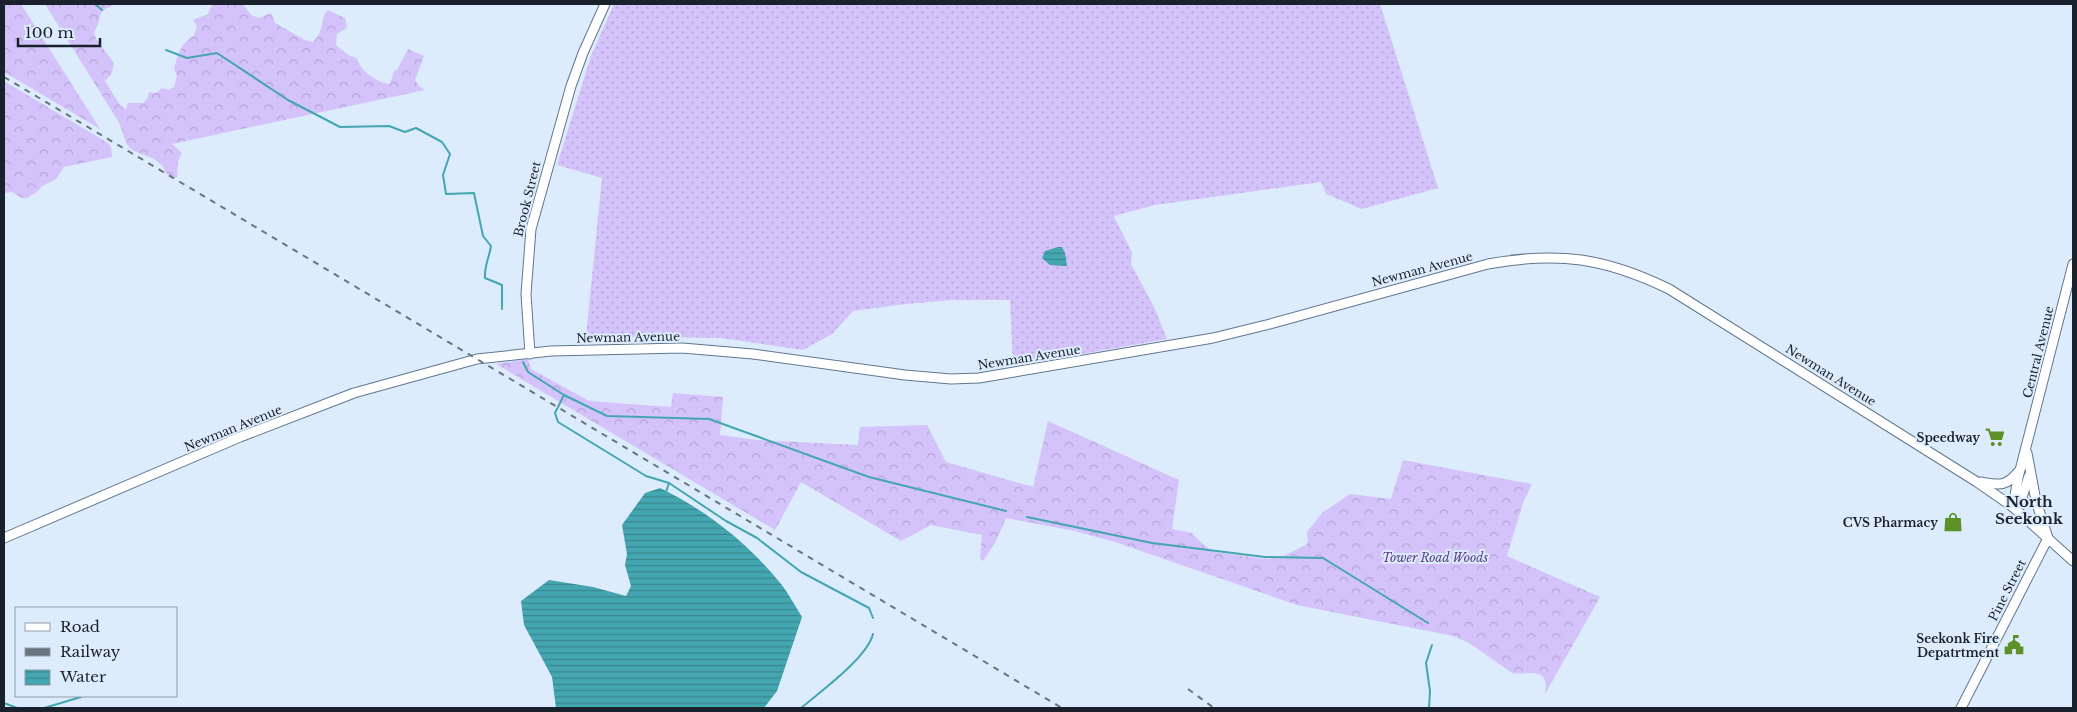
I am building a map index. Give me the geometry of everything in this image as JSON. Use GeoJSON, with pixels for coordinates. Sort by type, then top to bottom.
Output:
{"type":"FeatureCollection","features":[{"type":"Feature","properties":{"kind":"main road","name":"Brook Street"},"geometry":{"type":"LineString","coordinates":[[530,354],[526,294],[531,229],[571,86],[582,54],[605,4]]}},
{"type":"Feature","properties":{"kind":"main road","name":"Newman Avenue"},"geometry":{"type":"LineString","coordinates":[[4,538],[240,437],[354,393],[477,359],[551,351],[607,348],[682,348],[753,354],[951,379],[979,378],[1024,372],[1222,336],[1488,264],[1518,258],[1547,256],[1578,258],[1611,265],[1630,271],[1669,289],[1977,482],[2013,507]]}},
{"type":"Feature","properties":{"kind":"main road","name":"Central Avenue"},"geometry":{"type":"LineString","coordinates":[[2013,507],[2026,447],[2073,264]]}},
{"type":"Feature","properties":{"kind":"main road","name":"Central Avenue"},"geometry":{"type":"LineString","coordinates":[[2026,447],[2036,501],[2048,538]]}},
{"type":"Feature","properties":{"kind":"main road"},"geometry":{"type":"LineString","coordinates":[[1977,482],[2008,483],[2021,468]]}},
{"type":"Feature","properties":{"kind":"main road","name":"Central Avenue"},"geometry":{"type":"LineString","coordinates":[[2013,507],[2022,497],[2030,473]]}},
{"type":"Feature","properties":{"kind":"main road","name":"Central Avenue"},"geometry":{"type":"LineString","coordinates":[[2013,507],[2073,561]]}},
{"type":"Feature","properties":{"kind":"main road","name":"Pine Street"},"geometry":{"type":"LineString","coordinates":[[1961,708],[2048,538]]}},
{"type":"Feature","properties":{"kind":"green space"},"geometry":{"type":"Polygon","coordinates":[[[4,4],[21,4],[100,129],[4,72],[4,4]]]}},
{"type":"Feature","properties":{"kind":"green space"},"geometry":{"type":"Polygon","coordinates":[[[45,4],[116,4],[101,13],[94,32],[96,39],[114,63],[112,73],[105,81],[120,105],[126,110],[128,103],[143,103],[147,99],[149,92],[156,93],[162,88],[168,90],[174,87],[177,76],[174,69],[182,46],[194,35],[197,26],[193,20],[208,14],[212,4],[243,4],[251,15],[259,18],[271,13],[275,23],[305,40],[313,42],[320,33],[325,13],[328,10],[345,18],[347,28],[337,34],[336,45],[348,55],[357,58],[361,67],[379,81],[390,84],[394,71],[397,70],[408,49],[424,56],[415,80],[425,90],[172,144],[182,153],[178,161],[177,177],[173,178],[165,172],[159,162],[136,152],[128,146],[118,121],[45,4]]]}},
{"type":"Feature","properties":{"kind":"green space"},"geometry":{"type":"Polygon","coordinates":[[[614,4],[1380,4],[1438,188],[1362,209],[1326,194],[1321,182],[1155,205],[1114,216],[1132,253],[1131,264],[1155,309],[1167,339],[1013,366],[1010,300],[952,300],[853,311],[832,334],[803,350],[721,338],[586,336],[602,178],[557,165],[591,56],[614,4]]]}},
{"type":"Feature","properties":{"kind":"green space"},"geometry":{"type":"Polygon","coordinates":[[[4,81],[108,143],[111,147],[112,157],[64,167],[56,179],[42,186],[37,192],[27,198],[22,198],[12,192],[4,193],[4,81]]]}},
{"type":"Feature","properties":{"kind":"green space","name":"Tower Road Woods"},"geometry":{"type":"Polygon","coordinates":[[[528,359],[531,369],[589,401],[671,407],[673,393],[723,397],[720,435],[757,440],[858,445],[860,427],[927,425],[946,462],[1033,487],[1048,421],[1179,480],[1172,529],[1192,533],[1214,552],[1267,559],[1281,557],[1306,545],[1308,541],[1307,532],[1322,513],[1350,494],[1391,499],[1403,460],[1532,484],[1523,503],[1507,556],[1600,597],[1545,694],[1546,685],[1541,675],[1536,673],[1512,673],[1469,643],[1453,636],[1297,605],[1115,542],[1075,531],[1006,518],[995,543],[983,561],[980,558],[982,535],[931,525],[901,541],[801,482],[775,530],[496,364],[528,359]]]}},
{"type":"Feature","properties":{"kind":"water"},"geometry":{"type":"Polygon","coordinates":[[[1062,247],[1065,253],[1066,266],[1050,265],[1042,258],[1045,251],[1062,247]]]}},
{"type":"Feature","properties":{"kind":"water"},"geometry":{"type":"Polygon","coordinates":[[[660,488],[710,517],[741,542],[781,584],[802,617],[777,691],[764,708],[556,708],[552,677],[524,625],[521,601],[549,580],[593,587],[626,596],[631,586],[625,565],[627,554],[622,525],[645,493],[660,488]]]}},
{"type":"Feature","properties":{"kind":"waterway"},"geometry":{"type":"LineString","coordinates":[[95,4],[102,10]]}},
{"type":"Feature","properties":{"kind":"waterway"},"geometry":{"type":"LineString","coordinates":[[166,50],[187,58],[217,53],[288,100],[340,127],[389,126],[405,132],[416,128],[442,142],[450,154],[443,175],[446,194],[474,193],[483,236],[491,246],[485,278],[502,285],[502,309]]}},
{"type":"Feature","properties":{"kind":"waterway"},"geometry":{"type":"LineString","coordinates":[[523,362],[528,372],[564,395],[607,416],[709,419],[869,477],[1006,511]]}},
{"type":"Feature","properties":{"kind":"waterway"},"geometry":{"type":"LineString","coordinates":[[564,395],[555,413],[558,422],[646,476],[669,483],[726,521],[757,538],[801,572],[869,608],[873,618]]}},
{"type":"Feature","properties":{"kind":"waterway"},"geometry":{"type":"LineString","coordinates":[[666,492],[669,483]]}},
{"type":"Feature","properties":{"kind":"waterway"},"geometry":{"type":"LineString","coordinates":[[1027,517],[1152,543],[1265,557],[1323,558],[1428,623]]}},
{"type":"Feature","properties":{"kind":"waterway"},"geometry":{"type":"LineString","coordinates":[[801,708],[853,663],[869,643],[873,634]]}},
{"type":"Feature","properties":{"kind":"waterway"},"geometry":{"type":"LineString","coordinates":[[1429,708],[1430,691],[1426,663],[1432,645]]}},
{"type":"Feature","properties":{"kind":"waterway"},"geometry":{"type":"LineString","coordinates":[[44,708],[81,697]]}},
{"type":"Feature","properties":{"kind":"waterway"},"geometry":{"type":"LineString","coordinates":[[4,703],[17,708]]}},
{"type":"Feature","properties":{"kind":"railway"},"geometry":{"type":"LineString","coordinates":[[4,77],[1062,708]]}},
{"type":"Feature","properties":{"kind":"railway"},"geometry":{"type":"LineString","coordinates":[[1188,689],[1214,708]]}},
{"type":"Feature","properties":{"kind":"place","name":"Speedway"},"geometry":{"type":"Point","coordinates":[1995,437]}},
{"type":"Feature","properties":{"kind":"place","name":"CVS Pharmacy"},"geometry":{"type":"Point","coordinates":[1953,522]}},
{"type":"Feature","properties":{"kind":"place","name":"Seekonk Fire Depatrtment"},"geometry":{"type":"Point","coordinates":[2014,645]}},
{"type":"Feature","properties":{"kind":"district","name":"North Seekonk"},"geometry":{"type":"Point","coordinates":[2029,510]}}]}
